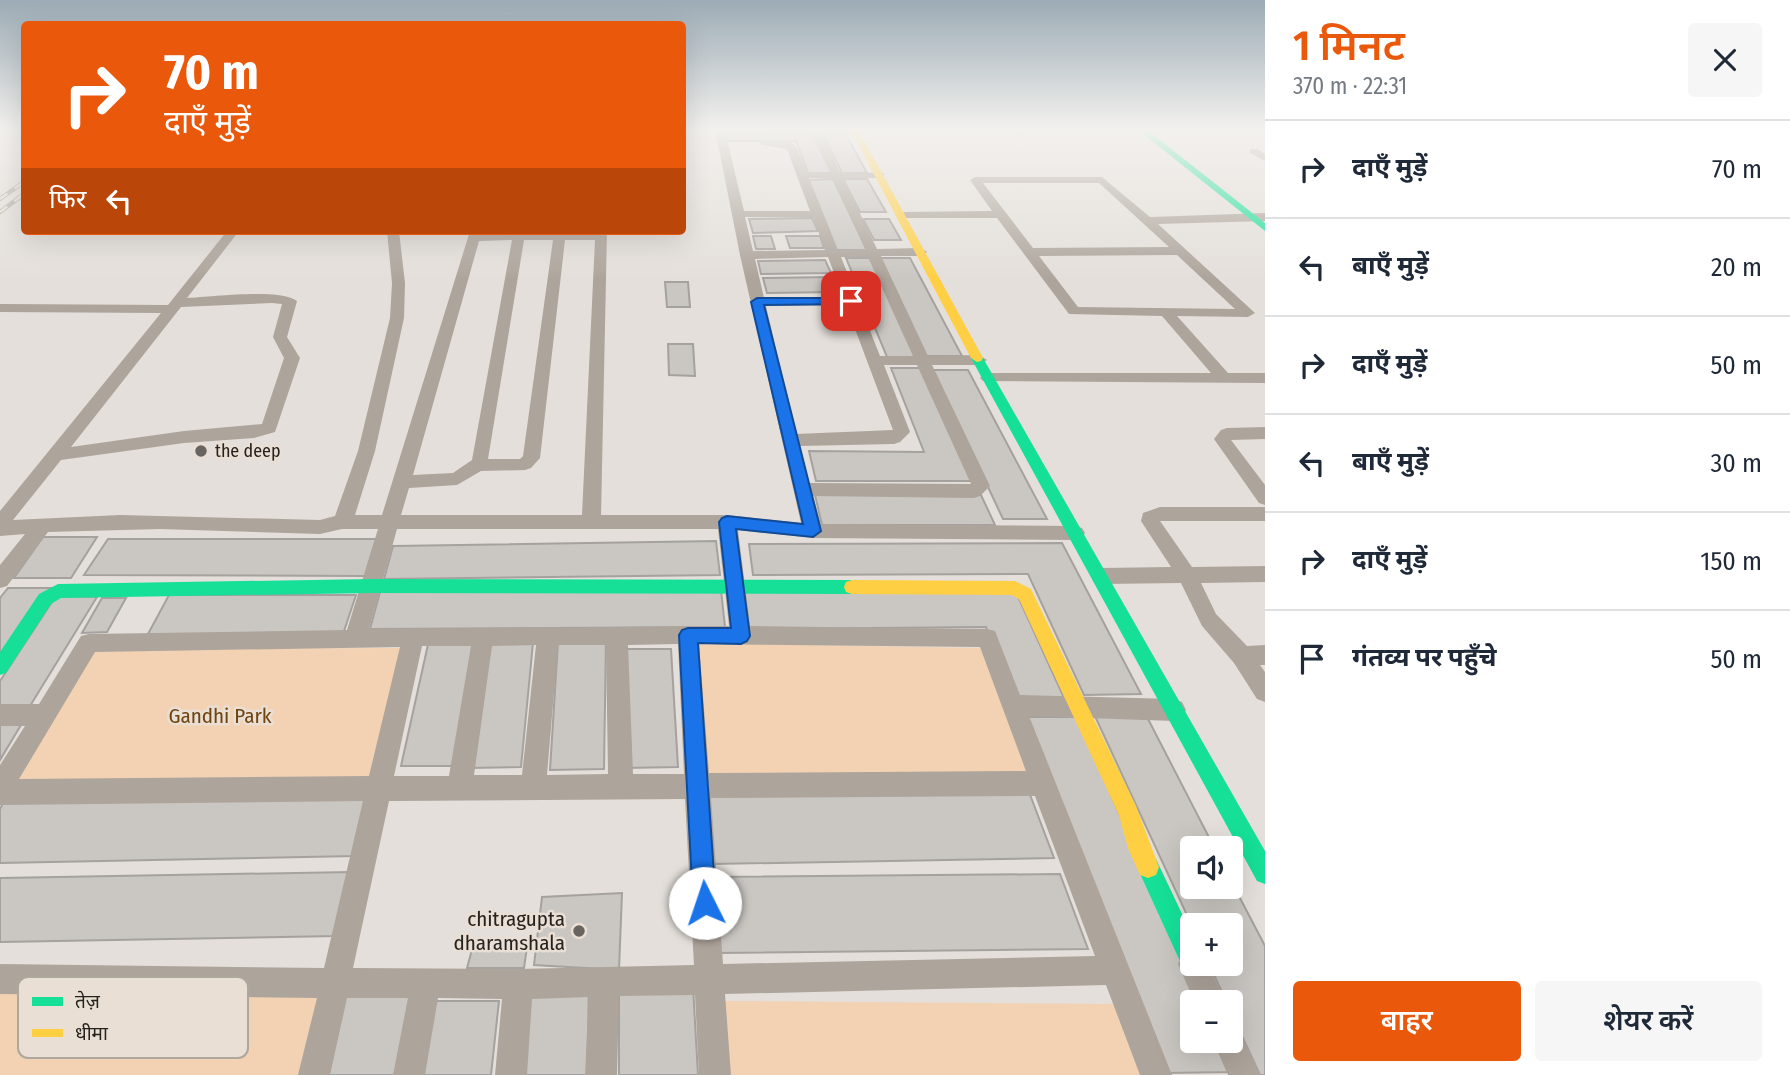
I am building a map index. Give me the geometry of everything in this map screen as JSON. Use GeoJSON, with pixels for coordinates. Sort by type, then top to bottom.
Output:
{"type":"FeatureCollection","features":[{"type":"Feature","properties":{"kind":"street"},"geometry":{"type":"LineString","coordinates":[[730,179],[813,531]]}},
{"type":"Feature","properties":{"kind":"street"},"geometry":{"type":"LineString","coordinates":[[790,440],[900,436],[902,432],[804,179]]}},
{"type":"Feature","properties":{"kind":"street"},"geometry":{"type":"LineString","coordinates":[[802,489],[979,489],[980,480],[872,253],[841,179]]}},
{"type":"Feature","properties":{"kind":"street"},"geometry":{"type":"LineString","coordinates":[[881,179],[988,377],[1265,873]]}},
{"type":"Feature","properties":{"kind":"street"},"geometry":{"type":"LineString","coordinates":[[1206,179],[1261,221]]}},
{"type":"Feature","properties":{"kind":"street"},"geometry":{"type":"LineString","coordinates":[[975,180],[1102,180],[1248,313],[1074,311],[1002,214],[975,180]]}},
{"type":"Feature","properties":{"kind":"street"},"geometry":{"type":"LineString","coordinates":[[737,214],[817,214]]}},
{"type":"Feature","properties":{"kind":"street"},"geometry":{"type":"LineString","coordinates":[[901,215],[1002,214]]}},
{"type":"Feature","properties":{"kind":"street"},"geometry":{"type":"LineString","coordinates":[[1147,221],[1261,221]]}},
{"type":"Feature","properties":{"kind":"street"},"geometry":{"type":"LineString","coordinates":[[0,527],[230,235]]}},
{"type":"Feature","properties":{"kind":"street"},"geometry":{"type":"LineString","coordinates":[[342,522],[349,510],[369,437],[396,321],[399,296],[393,235]]}},
{"type":"Feature","properties":{"kind":"street"},"geometry":{"type":"LineString","coordinates":[[355,639],[475,235]]}},
{"type":"Feature","properties":{"kind":"street"},"geometry":{"type":"LineString","coordinates":[[480,463],[520,235]]}},
{"type":"Feature","properties":{"kind":"street"},"geometry":{"type":"LineString","coordinates":[[402,482],[457,480],[480,463],[520,465],[531,458],[560,235]]}},
{"type":"Feature","properties":{"kind":"street"},"geometry":{"type":"LineString","coordinates":[[591,522],[601,235]]}},
{"type":"Feature","properties":{"kind":"street"},"geometry":{"type":"LineString","coordinates":[[1029,252],[1180,251]]}},
{"type":"Feature","properties":{"kind":"street"},"geometry":{"type":"LineString","coordinates":[[746,255],[921,252]]}},
{"type":"Feature","properties":{"kind":"street"},"geometry":{"type":"LineString","coordinates":[[0,308],[174,306],[272,299],[290,301],[280,337],[292,358],[269,428],[57,455]]}},
{"type":"Feature","properties":{"kind":"street"},"geometry":{"type":"LineString","coordinates":[[757,302],[851,301]]}},
{"type":"Feature","properties":{"kind":"street"},"geometry":{"type":"LineString","coordinates":[[1166,312],[1224,377]]}},
{"type":"Feature","properties":{"kind":"street"},"geometry":{"type":"LineString","coordinates":[[873,361],[979,360]]}},
{"type":"Feature","properties":{"kind":"street"},"geometry":{"type":"LineString","coordinates":[[988,377],[1265,377]]}},
{"type":"Feature","properties":{"kind":"street"},"geometry":{"type":"LineString","coordinates":[[1265,433],[1227,434],[1222,439],[1265,498]]}},
{"type":"Feature","properties":{"kind":"street"},"geometry":{"type":"LineString","coordinates":[[1265,514],[1160,514],[1150,518],[1187,575],[1209,620],[1242,656],[1265,692]]}},
{"type":"Feature","properties":{"kind":"street"},"geometry":{"type":"LineString","coordinates":[[0,527],[123,522],[320,527],[342,522],[727,522],[813,531],[1075,533]]}},
{"type":"Feature","properties":{"kind":"street"},"geometry":{"type":"LineString","coordinates":[[727,522],[741,636]]}},
{"type":"Feature","properties":{"kind":"street"},"geometry":{"type":"LineString","coordinates":[[0,580],[43,524]]}},
{"type":"Feature","properties":{"kind":"street"},"geometry":{"type":"LineString","coordinates":[[1101,576],[1265,574]]}},
{"type":"Feature","properties":{"kind":"street"},"geometry":{"type":"LineString","coordinates":[[0,667],[45,599],[58,592],[372,586],[1015,587],[1025,594],[1080,707],[1129,813],[1139,848],[1180,937]]}},
{"type":"Feature","properties":{"kind":"street"},"geometry":{"type":"LineString","coordinates":[[688,635],[716,1075]]}},
{"type":"Feature","properties":{"kind":"street"},"geometry":{"type":"LineString","coordinates":[[1043,783],[696,784],[379,791],[0,790],[89,643],[483,636],[987,638],[1043,783],[1113,970],[1156,1075]]}},
{"type":"Feature","properties":{"kind":"street"},"geometry":{"type":"LineString","coordinates":[[459,789],[483,636]]}},
{"type":"Feature","properties":{"kind":"street"},"geometry":{"type":"LineString","coordinates":[[533,788],[548,636]]}},
{"type":"Feature","properties":{"kind":"street"},"geometry":{"type":"LineString","coordinates":[[617,636],[621,786]]}},
{"type":"Feature","properties":{"kind":"street"},"geometry":{"type":"LineString","coordinates":[[314,1075],[413,637]]}},
{"type":"Feature","properties":{"kind":"street"},"geometry":{"type":"LineString","coordinates":[[1242,656],[1265,655]]}},
{"type":"Feature","properties":{"kind":"street"},"geometry":{"type":"LineString","coordinates":[[1012,705],[1174,710]]}},
{"type":"Feature","properties":{"kind":"street"},"geometry":{"type":"LineString","coordinates":[[0,715],[43,715]]}},
{"type":"Feature","properties":{"kind":"street"},"geometry":{"type":"LineString","coordinates":[[248,982],[519,984],[1113,970]]}},
{"type":"Feature","properties":{"kind":"street"},"geometry":{"type":"LineString","coordinates":[[0,979],[18,979]]}},
{"type":"Feature","properties":{"kind":"street"},"geometry":{"type":"LineString","coordinates":[[601,1075],[605,982]]}},
{"type":"Feature","properties":{"kind":"street"},"geometry":{"type":"LineString","coordinates":[[409,1075],[426,983]]}},
{"type":"Feature","properties":{"kind":"street"},"geometry":{"type":"LineString","coordinates":[[511,1075],[519,984]]}},
{"type":"Feature","properties":{"kind":"street"},"geometry":{"type":"LineString","coordinates":[[1234,1053],[1244,1075]]}},
{"type":"Feature","properties":{"kind":"green space"},"geometry":{"type":"Polygon","coordinates":[[[697,643],[981,648],[1032,776],[704,777],[697,643]]]}},
{"type":"Feature","properties":{"kind":"green space","name":"Gandhi Park"},"geometry":{"type":"Polygon","coordinates":[[[401,648],[372,782],[13,785],[92,649],[401,648]]]}},
{"type":"Feature","properties":{"kind":"green space"},"geometry":{"type":"Polygon","coordinates":[[[0,994],[18,994],[18,1058],[248,1058],[248,995],[320,995],[304,1075],[0,1075],[0,994]]]}},
{"type":"Feature","properties":{"kind":"green space"},"geometry":{"type":"Polygon","coordinates":[[[723,1001],[1115,1004],[1140,1075],[730,1075],[723,1001]]]}},
{"type":"Feature","properties":{"kind":"building"},"geometry":{"type":"Polygon","coordinates":[[[833,179],[867,250],[836,250],[806,180],[833,179]]]}},
{"type":"Feature","properties":{"kind":"building"},"geometry":{"type":"Polygon","coordinates":[[[843,179],[867,179],[886,212],[860,212],[843,179]]]}},
{"type":"Feature","properties":{"kind":"building"},"geometry":{"type":"Polygon","coordinates":[[[812,218],[818,231],[753,233],[749,219],[812,218]]]}},
{"type":"Feature","properties":{"kind":"building"},"geometry":{"type":"Polygon","coordinates":[[[863,219],[889,219],[901,240],[874,240],[863,219]]]}},
{"type":"Feature","properties":{"kind":"building"},"geometry":{"type":"Polygon","coordinates":[[[753,236],[771,236],[775,249],[756,249],[753,236]]]}},
{"type":"Feature","properties":{"kind":"building"},"geometry":{"type":"Polygon","coordinates":[[[786,236],[820,236],[824,248],[790,248],[786,236]]]}},
{"type":"Feature","properties":{"kind":"building"},"geometry":{"type":"Polygon","coordinates":[[[846,258],[874,258],[920,357],[887,357],[846,258]]]}},
{"type":"Feature","properties":{"kind":"building"},"geometry":{"type":"Polygon","coordinates":[[[880,258],[910,258],[962,356],[926,356],[880,258]]]}},
{"type":"Feature","properties":{"kind":"building"},"geometry":{"type":"Polygon","coordinates":[[[825,260],[831,273],[761,274],[758,261],[825,260]]]}},
{"type":"Feature","properties":{"kind":"building"},"geometry":{"type":"Polygon","coordinates":[[[832,277],[837,292],[767,293],[763,278],[832,277]]]}},
{"type":"Feature","properties":{"kind":"building"},"geometry":{"type":"Polygon","coordinates":[[[665,282],[688,282],[690,307],[667,307],[665,282]]]}},
{"type":"Feature","properties":{"kind":"building"},"geometry":{"type":"Polygon","coordinates":[[[668,344],[693,344],[695,376],[669,375],[668,344]]]}},
{"type":"Feature","properties":{"kind":"building"},"geometry":{"type":"Polygon","coordinates":[[[891,368],[925,368],[975,481],[816,481],[809,451],[924,452],[891,368]]]}},
{"type":"Feature","properties":{"kind":"building"},"geometry":{"type":"Polygon","coordinates":[[[933,370],[968,370],[1047,519],[1003,519],[933,370]]]}},
{"type":"Feature","properties":{"kind":"building"},"geometry":{"type":"Polygon","coordinates":[[[815,495],[981,495],[995,525],[822,525],[815,495]]]}},
{"type":"Feature","properties":{"kind":"building"},"geometry":{"type":"Polygon","coordinates":[[[43,537],[97,537],[71,578],[14,578],[43,537]]]}},
{"type":"Feature","properties":{"kind":"building"},"geometry":{"type":"Polygon","coordinates":[[[108,539],[376,539],[365,576],[84,575],[108,539]]]}},
{"type":"Feature","properties":{"kind":"building"},"geometry":{"type":"Polygon","coordinates":[[[716,541],[720,575],[384,579],[393,546],[716,541]]]}},
{"type":"Feature","properties":{"kind":"building"},"geometry":{"type":"Polygon","coordinates":[[[1062,543],[1141,694],[1084,695],[1028,574],[753,575],[749,544],[1062,543]]]}},
{"type":"Feature","properties":{"kind":"building"},"geometry":{"type":"Polygon","coordinates":[[[8,588],[52,588],[0,665],[0,598],[8,588]]]}},
{"type":"Feature","properties":{"kind":"building"},"geometry":{"type":"Polygon","coordinates":[[[721,590],[725,627],[370,629],[380,592],[721,590]]]}},
{"type":"Feature","properties":{"kind":"building"},"geometry":{"type":"Polygon","coordinates":[[[1015,590],[1065,700],[1016,700],[986,627],[749,629],[743,592],[1015,590]]]}},
{"type":"Feature","properties":{"kind":"building"},"geometry":{"type":"Polygon","coordinates":[[[169,595],[356,595],[343,634],[148,634],[169,595]]]}},
{"type":"Feature","properties":{"kind":"building"},"geometry":{"type":"Polygon","coordinates":[[[56,596],[97,597],[30,706],[0,705],[0,681],[56,596]]]}},
{"type":"Feature","properties":{"kind":"building"},"geometry":{"type":"Polygon","coordinates":[[[102,598],[126,598],[107,632],[82,633],[102,598]]]}},
{"type":"Feature","properties":{"kind":"building"},"geometry":{"type":"Polygon","coordinates":[[[429,640],[476,640],[456,766],[401,766],[429,640]]]}},
{"type":"Feature","properties":{"kind":"building"},"geometry":{"type":"Polygon","coordinates":[[[606,641],[604,769],[550,770],[558,642],[606,641]]]}},
{"type":"Feature","properties":{"kind":"building"},"geometry":{"type":"Polygon","coordinates":[[[533,643],[521,767],[469,768],[487,644],[533,643]]]}},
{"type":"Feature","properties":{"kind":"building"},"geometry":{"type":"Polygon","coordinates":[[[623,649],[671,649],[678,767],[623,768],[623,649]]]}},
{"type":"Feature","properties":{"kind":"building"},"geometry":{"type":"Polygon","coordinates":[[[1094,714],[1146,715],[1208,836],[1180,836],[1180,899],[1240,899],[1265,946],[1265,1075],[1260,1075],[1243,1038],[1243,990],[1221,990],[1215,976],[1243,976],[1243,913],[1186,913],[1094,714]]]}},
{"type":"Feature","properties":{"kind":"building"},"geometry":{"type":"Polygon","coordinates":[[[1021,717],[1076,717],[1180,949],[1180,976],[1192,976],[1198,990],[1180,990],[1180,1053],[1227,1053],[1235,1072],[1162,1073],[1021,717]]]}},
{"type":"Feature","properties":{"kind":"building"},"geometry":{"type":"Polygon","coordinates":[[[0,720],[24,720],[0,760],[0,720]]]}},
{"type":"Feature","properties":{"kind":"building"},"geometry":{"type":"Polygon","coordinates":[[[1029,792],[1054,858],[713,864],[706,795],[1029,792]]]}},
{"type":"Feature","properties":{"kind":"building"},"geometry":{"type":"Polygon","coordinates":[[[369,795],[355,856],[0,863],[0,809],[3,803],[369,795]]]}},
{"type":"Feature","properties":{"kind":"building"},"geometry":{"type":"Polygon","coordinates":[[[351,872],[337,936],[0,942],[0,878],[351,872]]]}},
{"type":"Feature","properties":{"kind":"building"},"geometry":{"type":"Polygon","coordinates":[[[1060,874],[1088,949],[719,953],[714,877],[1060,874]]]}},
{"type":"Feature","properties":{"kind":"building","name":"chitragupta dharamshala"},"geometry":{"type":"Polygon","coordinates":[[[622,893],[619,970],[534,965],[542,897],[622,893]]]}},
{"type":"Feature","properties":{"kind":"building"},"geometry":{"type":"Polygon","coordinates":[[[528,940],[524,968],[467,968],[473,946],[528,940]]]}},
{"type":"Feature","properties":{"kind":"building"},"geometry":{"type":"Polygon","coordinates":[[[589,987],[587,1075],[517,1075],[524,988],[589,987]]]}},
{"type":"Feature","properties":{"kind":"building"},"geometry":{"type":"Polygon","coordinates":[[[619,987],[693,987],[698,1075],[619,1075],[619,987]]]}},
{"type":"Feature","properties":{"kind":"building"},"geometry":{"type":"Polygon","coordinates":[[[343,995],[417,995],[402,1075],[324,1075],[343,995]]]}},
{"type":"Feature","properties":{"kind":"building"},"geometry":{"type":"Polygon","coordinates":[[[431,1001],[499,1001],[491,1075],[420,1075],[431,1001]]]}},
{"type":"Feature","properties":{"kind":"railway"},"geometry":{"type":"LineString","coordinates":[[0,199],[21,184]]}},
{"type":"Feature","properties":{"kind":"railway"},"geometry":{"type":"LineString","coordinates":[[0,212],[21,196]]}},
{"type":"Feature","properties":{"kind":"traffic: fast"},"geometry":{"type":"LineString","coordinates":[[1204,179],[1265,228]]}},
{"type":"Feature","properties":{"kind":"traffic: fast"},"geometry":{"type":"LineString","coordinates":[[977,358],[1265,873]]}},
{"type":"Feature","properties":{"kind":"traffic: fast"},"geometry":{"type":"LineString","coordinates":[[0,667],[45,599],[58,591],[372,586],[852,587]]}},
{"type":"Feature","properties":{"kind":"traffic: fast"},"geometry":{"type":"LineString","coordinates":[[1148,867],[1180,936]]}},
{"type":"Feature","properties":{"kind":"traffic: slow"},"geometry":{"type":"LineString","coordinates":[[881,179],[977,358]]}},
{"type":"Feature","properties":{"kind":"traffic: slow"},"geometry":{"type":"LineString","coordinates":[[852,587],[1015,588],[1025,594],[1129,813],[1139,848],[1148,867]]}},
{"type":"Feature","properties":{"kind":"place","name":"the deep"},"geometry":{"type":"Point","coordinates":[201,451]}},
{"type":"Feature","properties":{"kind":"place","name":"chitragupta dharamshala"},"geometry":{"type":"Point","coordinates":[579,931]}},
{"type":"Feature","properties":{"kind":"route"},"geometry":{"type":"LineString","coordinates":[[705,903],[688,635],[741,636],[727,522],[813,531],[757,302],[851,301]]}}]}
